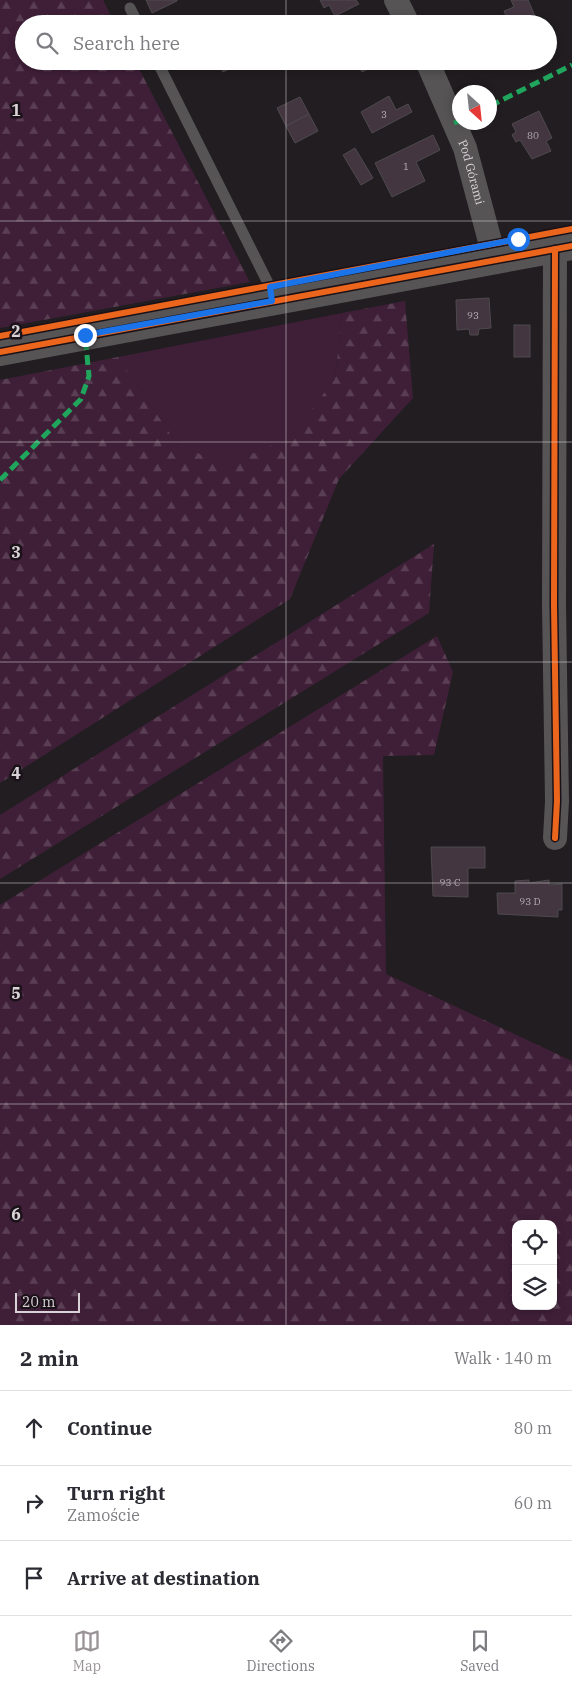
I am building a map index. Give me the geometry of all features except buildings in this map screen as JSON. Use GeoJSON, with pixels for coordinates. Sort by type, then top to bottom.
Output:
{"type":"FeatureCollection","features":[{"type":"Feature","properties":{"kind":"street"},"geometry":{"type":"LineString","coordinates":[[396,0],[404,15]]}},
{"type":"Feature","properties":{"kind":"street","name":"Pod Górami"},"geometry":{"type":"LineString","coordinates":[[431,70],[465,148],[495,260]]}},
{"type":"Feature","properties":{"kind":"street"},"geometry":{"type":"LineString","coordinates":[[0,352],[564,247],[554,605],[557,801],[555,838]]}},
{"type":"Feature","properties":{"kind":"lane"},"geometry":{"type":"LineString","coordinates":[[130,8],[134,15]]}},
{"type":"Feature","properties":{"kind":"lane"},"geometry":{"type":"LineString","coordinates":[[162,70],[270,287],[272,301]]}},
{"type":"Feature","properties":{"kind":"green space"},"geometry":{"type":"Polygon","coordinates":[[[0,0],[103,0],[110,15],[15,15],[15,70],[140,70],[250,282],[0,328],[0,0]]]}},
{"type":"Feature","properties":{"kind":"green space"},"geometry":{"type":"Polygon","coordinates":[[[405,301],[413,398],[339,479],[290,599],[0,783],[0,380],[118,357],[177,444],[225,465],[289,438],[335,379],[342,313],[405,301]]]}},
{"type":"Feature","properties":{"kind":"green space"},"geometry":{"type":"Polygon","coordinates":[[[342,313],[335,379],[289,438],[225,466],[177,444],[118,357],[342,313]]]}},
{"type":"Feature","properties":{"kind":"green space"},"geometry":{"type":"Polygon","coordinates":[[[434,544],[429,613],[0,879],[0,815],[434,544]]]}},
{"type":"Feature","properties":{"kind":"green space"},"geometry":{"type":"Polygon","coordinates":[[[437,636],[453,672],[434,755],[383,756],[386,974],[572,1061],[572,1325],[0,1325],[0,905],[437,636]]]}},
{"type":"Feature","properties":{"kind":"marked path"},"geometry":{"type":"LineString","coordinates":[[497,102],[572,65]]}},
{"type":"Feature","properties":{"kind":"marked path"},"geometry":{"type":"LineString","coordinates":[[0,480],[81,399],[89,376],[85,335]]}},
{"type":"Feature","properties":{"kind":"cycle path"},"geometry":{"type":"LineString","coordinates":[[0,336],[572,229]]}},
{"type":"Feature","properties":{"kind":"cycle path"},"geometry":{"type":"LineString","coordinates":[[0,352],[572,246]]}},
{"type":"Feature","properties":{"kind":"cycle path"},"geometry":{"type":"LineString","coordinates":[[555,249],[554,605],[557,801],[555,838]]}},
{"type":"Feature","properties":{"kind":"route"},"geometry":{"type":"LineString","coordinates":[[85,335],[272,301],[270,287],[518,239]]}}]}
